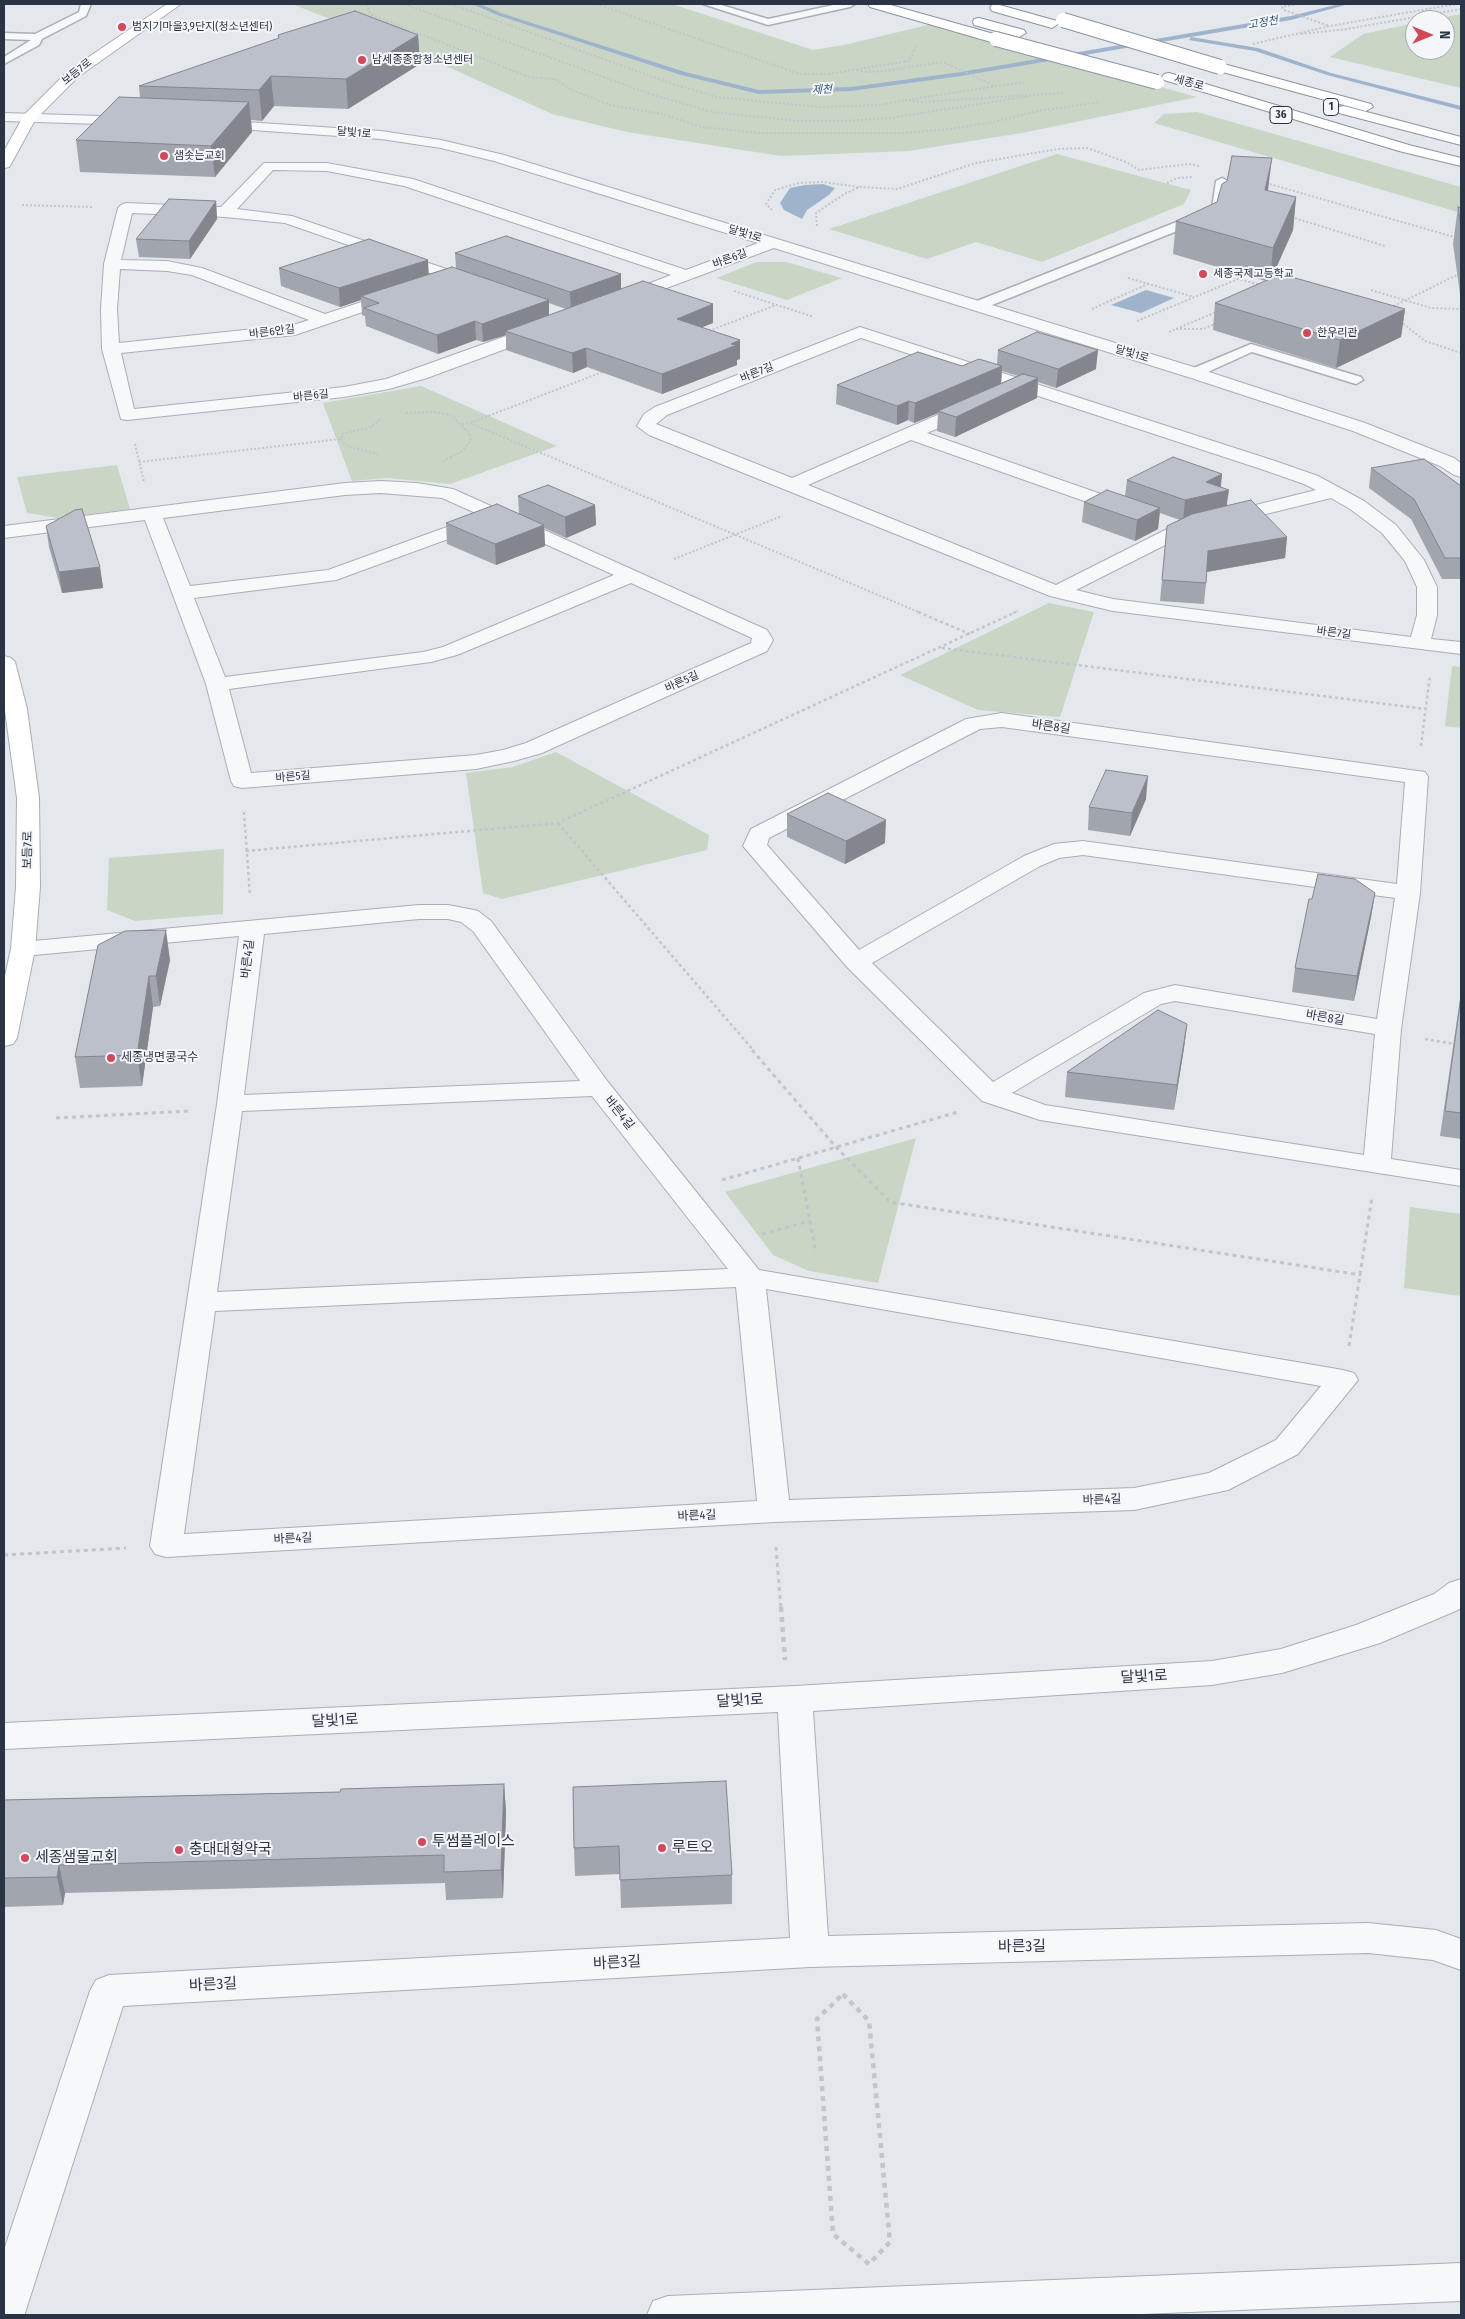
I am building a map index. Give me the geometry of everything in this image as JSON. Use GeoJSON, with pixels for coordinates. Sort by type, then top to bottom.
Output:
{"type":"FeatureCollection","features":[{"type":"Feature","properties":{"kind":"main road","name":"보듬7로"},"geometry":{"type":"LineString","coordinates":[[4,164],[29,118],[73,74],[175,4]]}},
{"type":"Feature","properties":{"kind":"main road","name":"36"},"geometry":{"type":"LineString","coordinates":[[874,4],[996,39],[1163,80],[1404,148],[1461,162]]}},
{"type":"Feature","properties":{"kind":"main road","name":"세종로"},"geometry":{"type":"LineString","coordinates":[[918,4],[1019,33],[1163,80]]}},
{"type":"Feature","properties":{"kind":"main road","name":"세종로"},"geometry":{"type":"LineString","coordinates":[[980,4],[1058,22],[1201,71],[1461,141]]}},
{"type":"Feature","properties":{"kind":"main road"},"geometry":{"type":"LineString","coordinates":[[1008,4],[1058,22],[1461,134]]}},
{"type":"Feature","properties":{"kind":"main road","name":"보듬7로"},"geometry":{"type":"LineString","coordinates":[[4,662],[16,710],[28,798],[28,887],[23,949],[4,1038]]}},
{"type":"Feature","properties":{"kind":"street"},"geometry":{"type":"LineString","coordinates":[[4,117],[151,122]]}},
{"type":"Feature","properties":{"kind":"street","name":"달빛1로"},"geometry":{"type":"LineString","coordinates":[[198,124],[368,134],[441,144],[499,158],[1194,373],[1359,427],[1447,462],[1461,471]]}},
{"type":"Feature","properties":{"kind":"street"},"geometry":{"type":"LineString","coordinates":[[225,212],[269,166],[327,167],[408,182],[686,275]]}},
{"type":"Feature","properties":{"kind":"street"},"geometry":{"type":"LineString","coordinates":[[127,415],[111,349],[109,309],[112,264],[126,208],[225,212],[287,219],[490,290]]}},
{"type":"Feature","properties":{"kind":"street","name":"바른6길"},"geometry":{"type":"LineString","coordinates":[[607,305],[773,243]]}},
{"type":"Feature","properties":{"kind":"street"},"geometry":{"type":"LineString","coordinates":[[112,264],[174,266],[196,271],[325,320]]}},
{"type":"Feature","properties":{"kind":"street","name":"바른6안길"},"geometry":{"type":"LineString","coordinates":[[111,349],[296,330],[454,277]]}},
{"type":"Feature","properties":{"kind":"street","name":"바른6길"},"geometry":{"type":"LineString","coordinates":[[127,415],[344,392],[389,384],[554,325]]}},
{"type":"Feature","properties":{"kind":"street"},"geometry":{"type":"LineString","coordinates":[[860,332],[1268,465],[1311,480],[1357,505],[1389,529],[1414,560],[1427,587],[1426,644]]}},
{"type":"Feature","properties":{"kind":"street","name":"바른7길"},"geometry":{"type":"LineString","coordinates":[[860,332],[661,411],[650,418],[646,426],[1057,592],[1113,605],[1461,648]]}},
{"type":"Feature","properties":{"kind":"street"},"geometry":{"type":"LineString","coordinates":[[792,485],[1023,384]]}},
{"type":"Feature","properties":{"kind":"street"},"geometry":{"type":"LineString","coordinates":[[910,433],[1182,529]]}},
{"type":"Feature","properties":{"kind":"street","name":"바른5길"},"geometry":{"type":"LineString","coordinates":[[4,532],[346,489],[381,487],[446,493],[760,634],[763,640],[760,647],[534,748],[506,756],[476,762],[242,782]]}},
{"type":"Feature","properties":{"kind":"street"},"geometry":{"type":"LineString","coordinates":[[1057,592],[1182,529],[1333,492]]}},
{"type":"Feature","properties":{"kind":"street"},"geometry":{"type":"LineString","coordinates":[[152,513],[217,684],[242,782]]}},
{"type":"Feature","properties":{"kind":"street"},"geometry":{"type":"LineString","coordinates":[[181,593],[329,576],[497,515]]}},
{"type":"Feature","properties":{"kind":"street"},"geometry":{"type":"LineString","coordinates":[[217,684],[424,658],[450,651],[630,576]]}},
{"type":"Feature","properties":{"kind":"street","name":"바른8길"},"geometry":{"type":"LineString","coordinates":[[1417,777],[1002,720],[974,724],[759,834],[755,846],[856,962],[991,1095],[1040,1112],[1461,1178]]}},
{"type":"Feature","properties":{"kind":"street"},"geometry":{"type":"LineString","coordinates":[[1377,1164],[1388,1029],[1408,893],[1417,777]]}},
{"type":"Feature","properties":{"kind":"street"},"geometry":{"type":"LineString","coordinates":[[856,962],[1024,866],[1054,851],[1083,848],[1408,893]]}},
{"type":"Feature","properties":{"kind":"street","name":"바른4길"},"geometry":{"type":"LineString","coordinates":[[23,949],[419,912],[448,912],[469,916],[482,926],[599,1088],[750,1277]]}},
{"type":"Feature","properties":{"kind":"street","name":"바른4길"},"geometry":{"type":"LineString","coordinates":[[252,928],[230,1104],[166,1546],[774,1511],[1134,1499],[1217,1482],[1287,1447],[1343,1380]]}},
{"type":"Feature","properties":{"kind":"street","name":"바른8길"},"geometry":{"type":"LineString","coordinates":[[991,1095],[1153,998],[1175,993],[1388,1029]]}},
{"type":"Feature","properties":{"kind":"street"},"geometry":{"type":"LineString","coordinates":[[230,1104],[599,1088]]}},
{"type":"Feature","properties":{"kind":"street"},"geometry":{"type":"LineString","coordinates":[[750,1277],[774,1511]]}},
{"type":"Feature","properties":{"kind":"street"},"geometry":{"type":"LineString","coordinates":[[201,1302],[750,1277],[1343,1380]]}},
{"type":"Feature","properties":{"kind":"street","name":"달빛1로"},"geometry":{"type":"LineString","coordinates":[[4,1736],[791,1683],[1212,1673],[1282,1661],[1368,1634],[1446,1602],[1461,1591]]}},
{"type":"Feature","properties":{"kind":"street"},"geometry":{"type":"LineString","coordinates":[[791,1683],[810,1952]]}},
{"type":"Feature","properties":{"kind":"street","name":"바른3길"},"geometry":{"type":"LineString","coordinates":[[4,2312],[109,1991],[810,1952],[1368,1938],[1436,1945],[1461,1955]]}},
{"type":"Feature","properties":{"kind":"street"},"geometry":{"type":"LineString","coordinates":[[668,2315],[1461,2282]]}},
{"type":"Feature","properties":{"kind":"lane"},"geometry":{"type":"LineString","coordinates":[[4,36],[37,37],[83,14],[86,4]]}},
{"type":"Feature","properties":{"kind":"lane"},"geometry":{"type":"LineString","coordinates":[[708,4],[768,22],[850,4]]}},
{"type":"Feature","properties":{"kind":"lane"},"geometry":{"type":"LineString","coordinates":[[4,61],[35,43],[37,37]]}},
{"type":"Feature","properties":{"kind":"lane"},"geometry":{"type":"LineString","coordinates":[[977,306],[1218,210],[1222,181]]}},
{"type":"Feature","properties":{"kind":"lane"},"geometry":{"type":"LineString","coordinates":[[1194,373],[1251,348],[1356,380]]}},
{"type":"Feature","properties":{"kind":"path"},"geometry":{"type":"LineString","coordinates":[[367,4],[370,14],[529,77],[555,79],[572,90],[610,104],[662,114],[702,128],[761,133],[903,133],[976,125],[1038,111],[1109,101]]}},
{"type":"Feature","properties":{"kind":"path"},"geometry":{"type":"LineString","coordinates":[[404,4],[650,94],[712,112],[798,121],[890,118],[1049,92]]}},
{"type":"Feature","properties":{"kind":"path"},"geometry":{"type":"LineString","coordinates":[[451,4],[670,83],[717,97],[753,102],[819,107],[880,105],[1024,82]]}},
{"type":"Feature","properties":{"kind":"path"},"geometry":{"type":"LineString","coordinates":[[1298,4],[1282,8],[1330,26]]}},
{"type":"Feature","properties":{"kind":"path"},"geometry":{"type":"LineString","coordinates":[[1253,43],[1330,26],[1456,4]]}},
{"type":"Feature","properties":{"kind":"path"},"geometry":{"type":"LineString","coordinates":[[1295,34],[1347,29],[1461,9]]}},
{"type":"Feature","properties":{"kind":"path"},"geometry":{"type":"LineString","coordinates":[[855,70],[865,72],[943,62],[995,86]]}},
{"type":"Feature","properties":{"kind":"path"},"geometry":{"type":"LineString","coordinates":[[905,100],[960,100],[1049,92],[1067,93]]}},
{"type":"Feature","properties":{"kind":"path"},"geometry":{"type":"LineString","coordinates":[[777,214],[766,204],[775,190],[798,183],[823,182],[897,189],[976,163],[1058,149],[1086,148],[1126,162],[1139,170],[1189,164],[1199,166]]}},
{"type":"Feature","properties":{"kind":"path"},"geometry":{"type":"LineString","coordinates":[[1260,182],[1461,239]]}},
{"type":"Feature","properties":{"kind":"path"},"geometry":{"type":"LineString","coordinates":[[809,224],[817,227],[816,213],[846,193],[860,187]]}},
{"type":"Feature","properties":{"kind":"path"},"geometry":{"type":"LineString","coordinates":[[22,205],[126,208]]}},
{"type":"Feature","properties":{"kind":"path"},"geometry":{"type":"LineString","coordinates":[[1283,214],[1385,246]]}},
{"type":"Feature","properties":{"kind":"path"},"geometry":{"type":"LineString","coordinates":[[1384,311],[1461,273]]}},
{"type":"Feature","properties":{"kind":"path"},"geometry":{"type":"LineString","coordinates":[[686,275],[860,332]]}},
{"type":"Feature","properties":{"kind":"path"},"geometry":{"type":"LineString","coordinates":[[1132,324],[1238,279],[1264,286]]}},
{"type":"Feature","properties":{"kind":"path"},"geometry":{"type":"LineString","coordinates":[[1089,310],[1148,284]]}},
{"type":"Feature","properties":{"kind":"path"},"geometry":{"type":"LineString","coordinates":[[1371,290],[1431,308],[1461,309]]}},
{"type":"Feature","properties":{"kind":"path"},"geometry":{"type":"LineString","coordinates":[[702,334],[776,305]]}},
{"type":"Feature","properties":{"kind":"path"},"geometry":{"type":"LineString","coordinates":[[1220,311],[1176,329],[1202,329],[1220,322]]}},
{"type":"Feature","properties":{"kind":"path"},"geometry":{"type":"LineString","coordinates":[[1399,320],[1425,341],[1461,353]]}},
{"type":"Feature","properties":{"kind":"path"},"geometry":{"type":"LineString","coordinates":[[462,424],[470,423],[609,370]]}},
{"type":"Feature","properties":{"kind":"path"},"geometry":{"type":"LineString","coordinates":[[402,413],[436,412],[452,416],[462,424],[469,433],[471,441],[461,452],[442,461]]}},
{"type":"Feature","properties":{"kind":"path"},"geometry":{"type":"LineString","coordinates":[[127,415],[152,513]]}},
{"type":"Feature","properties":{"kind":"path"},"geometry":{"type":"LineString","coordinates":[[340,439],[342,434],[370,427],[378,420],[386,417]]}},
{"type":"Feature","properties":{"kind":"path"},"geometry":{"type":"LineString","coordinates":[[470,423],[970,634]]}},
{"type":"Feature","properties":{"kind":"path"},"geometry":{"type":"LineString","coordinates":[[139,462],[340,439]]}},
{"type":"Feature","properties":{"kind":"path"},"geometry":{"type":"LineString","coordinates":[[340,439],[344,444],[353,448],[382,455]]}},
{"type":"Feature","properties":{"kind":"path"},"geometry":{"type":"LineString","coordinates":[[630,576],[735,536],[824,499]]}},
{"type":"Feature","properties":{"kind":"path"},"geometry":{"type":"LineString","coordinates":[[246,851],[558,823],[941,648],[1057,592]]}},
{"type":"Feature","properties":{"kind":"path"},"geometry":{"type":"LineString","coordinates":[[1417,777],[1426,709],[1426,644]]}},
{"type":"Feature","properties":{"kind":"path"},"geometry":{"type":"LineString","coordinates":[[941,648],[1426,709]]}},
{"type":"Feature","properties":{"kind":"path"},"geometry":{"type":"LineString","coordinates":[[242,782],[252,928]]}},
{"type":"Feature","properties":{"kind":"path"},"geometry":{"type":"LineString","coordinates":[[558,823],[836,1147],[890,1202],[1361,1275]]}},
{"type":"Feature","properties":{"kind":"path"},"geometry":{"type":"LineString","coordinates":[[1424,1039],[1461,1045]]}},
{"type":"Feature","properties":{"kind":"path"},"geometry":{"type":"LineString","coordinates":[[56,1118],[195,1111]]}},
{"type":"Feature","properties":{"kind":"path"},"geometry":{"type":"LineString","coordinates":[[722,1180],[958,1112]]}},
{"type":"Feature","properties":{"kind":"path"},"geometry":{"type":"LineString","coordinates":[[798,1158],[817,1260]]}},
{"type":"Feature","properties":{"kind":"path"},"geometry":{"type":"LineString","coordinates":[[1343,1380],[1377,1164]]}},
{"type":"Feature","properties":{"kind":"path"},"geometry":{"type":"LineString","coordinates":[[753,1237],[810,1221]]}},
{"type":"Feature","properties":{"kind":"path"},"geometry":{"type":"LineString","coordinates":[[774,1511],[791,1683]]}},
{"type":"Feature","properties":{"kind":"path"},"geometry":{"type":"LineString","coordinates":[[4,1555],[166,1546]]}},
{"type":"Feature","properties":{"kind":"path"},"geometry":{"type":"LineString","coordinates":[[843,1994],[869,2021],[890,2242],[869,2264],[833,2234],[817,2019],[843,1994]]}},
{"type":"Feature","properties":{"kind":"green space"},"geometry":{"type":"Polygon","coordinates":[[[292,4],[672,4],[813,50],[844,45],[932,24],[1197,97],[1022,133],[909,151],[781,156],[627,132],[552,114],[426,57],[292,4]]]}},
{"type":"Feature","properties":{"kind":"green space"},"geometry":{"type":"Polygon","coordinates":[[[1461,14],[1461,88],[1330,57],[1363,34],[1405,25],[1405,60],[1455,60],[1455,15],[1461,14]]]}},
{"type":"Feature","properties":{"kind":"green space"},"geometry":{"type":"Polygon","coordinates":[[[1197,112],[1461,187],[1461,213],[1154,123],[1164,114],[1197,112]]]}},
{"type":"Feature","properties":{"kind":"green space"},"geometry":{"type":"Polygon","coordinates":[[[1057,154],[1191,190],[1184,204],[1042,262],[976,242],[927,259],[829,229],[1057,154]]]}},
{"type":"Feature","properties":{"kind":"green space"},"geometry":{"type":"Polygon","coordinates":[[[757,262],[786,262],[842,278],[787,300],[716,278],[757,262]]]}},
{"type":"Feature","properties":{"kind":"green space"},"geometry":{"type":"Polygon","coordinates":[[[421,386],[557,446],[450,484],[387,478],[352,481],[323,403],[421,386]]]}},
{"type":"Feature","properties":{"kind":"green space"},"geometry":{"type":"Polygon","coordinates":[[[117,465],[130,509],[59,518],[27,513],[17,477],[117,465]]]}},
{"type":"Feature","properties":{"kind":"green space"},"geometry":{"type":"Polygon","coordinates":[[[1049,603],[1094,612],[1060,717],[978,710],[900,675],[1049,603]]]}},
{"type":"Feature","properties":{"kind":"green space"},"geometry":{"type":"Polygon","coordinates":[[[1452,666],[1461,667],[1461,728],[1445,726],[1452,666]]]}},
{"type":"Feature","properties":{"kind":"green space"},"geometry":{"type":"Polygon","coordinates":[[[556,752],[709,835],[707,850],[502,899],[483,893],[466,773],[513,767],[556,752]]]}},
{"type":"Feature","properties":{"kind":"green space"},"geometry":{"type":"Polygon","coordinates":[[[224,849],[223,914],[135,921],[107,910],[109,858],[224,849]]]}},
{"type":"Feature","properties":{"kind":"green space"},"geometry":{"type":"Polygon","coordinates":[[[916,1138],[878,1283],[809,1271],[773,1255],[725,1192],[916,1138]]]}},
{"type":"Feature","properties":{"kind":"green space"},"geometry":{"type":"Polygon","coordinates":[[[1410,1207],[1461,1214],[1461,1296],[1404,1288],[1410,1207]]]}},
{"type":"Feature","properties":{"kind":"water"},"geometry":{"type":"Polygon","coordinates":[[[823,184],[835,188],[829,195],[807,210],[802,219],[784,210],[780,203],[790,188],[823,184]]]}},
{"type":"Feature","properties":{"kind":"water"},"geometry":{"type":"Polygon","coordinates":[[[1146,290],[1174,298],[1141,313],[1111,305],[1146,290]]]}},
{"type":"Feature","properties":{"kind":"building"},"geometry":{"type":"Polygon","coordinates":[[[355,11],[418,35],[346,79],[271,76],[259,90],[139,86],[279,38],[278,35],[355,11]]]}},
{"type":"Feature","properties":{"kind":"building"},"geometry":{"type":"Polygon","coordinates":[[[119,97],[249,102],[211,146],[76,140],[119,97]]]}},
{"type":"Feature","properties":{"kind":"building"},"geometry":{"type":"Polygon","coordinates":[[[1232,156],[1272,158],[1265,190],[1296,197],[1273,248],[1176,221],[1217,202],[1222,184],[1227,181],[1232,156]]]}},
{"type":"Feature","properties":{"kind":"building"},"geometry":{"type":"Polygon","coordinates":[[[169,199],[216,201],[189,241],[136,239],[169,199]]]}},
{"type":"Feature","properties":{"kind":"building"},"geometry":{"type":"Polygon","coordinates":[[[1458,207],[1461,208],[1461,227],[1458,207]]]}},
{"type":"Feature","properties":{"kind":"building"},"geometry":{"type":"Polygon","coordinates":[[[506,236],[621,274],[570,292],[455,253],[506,236]]]}},
{"type":"Feature","properties":{"kind":"building"},"geometry":{"type":"Polygon","coordinates":[[[369,239],[428,260],[339,288],[279,268],[369,239]]]}},
{"type":"Feature","properties":{"kind":"building"},"geometry":{"type":"Polygon","coordinates":[[[452,267],[549,300],[482,324],[475,321],[437,335],[364,308],[379,303],[361,296],[452,267]]]}},
{"type":"Feature","properties":{"kind":"building"},"geometry":{"type":"Polygon","coordinates":[[[1281,274],[1405,309],[1340,340],[1215,303],[1281,274]]]}},
{"type":"Feature","properties":{"kind":"building"},"geometry":{"type":"Polygon","coordinates":[[[643,281],[713,304],[677,319],[740,340],[731,344],[737,345],[662,374],[586,348],[572,353],[505,331],[643,281]]]}},
{"type":"Feature","properties":{"kind":"building"},"geometry":{"type":"Polygon","coordinates":[[[1037,332],[1098,350],[1058,369],[998,350],[1037,332]]]}},
{"type":"Feature","properties":{"kind":"building"},"geometry":{"type":"Polygon","coordinates":[[[918,352],[962,366],[979,359],[1002,366],[915,403],[909,401],[897,406],[837,385],[918,352]]]}},
{"type":"Feature","properties":{"kind":"building"},"geometry":{"type":"Polygon","coordinates":[[[1023,374],[1038,378],[956,417],[938,411],[1023,374]]]}},
{"type":"Feature","properties":{"kind":"building"},"geometry":{"type":"Polygon","coordinates":[[[1173,457],[1222,474],[1206,482],[1229,490],[1185,500],[1127,480],[1173,457]]]}},
{"type":"Feature","properties":{"kind":"building"},"geometry":{"type":"Polygon","coordinates":[[[1424,459],[1461,486],[1461,558],[1445,558],[1414,499],[1371,468],[1424,459]]]}},
{"type":"Feature","properties":{"kind":"building"},"geometry":{"type":"Polygon","coordinates":[[[548,485],[595,505],[565,517],[518,496],[548,485]]]}},
{"type":"Feature","properties":{"kind":"building"},"geometry":{"type":"Polygon","coordinates":[[[1107,490],[1160,508],[1137,520],[1084,502],[1107,490]]]}},
{"type":"Feature","properties":{"kind":"building"},"geometry":{"type":"Polygon","coordinates":[[[1251,500],[1287,537],[1208,551],[1206,583],[1162,580],[1167,526],[1192,514],[1251,500]]]}},
{"type":"Feature","properties":{"kind":"building"},"geometry":{"type":"Polygon","coordinates":[[[497,504],[544,525],[495,544],[446,523],[497,504]]]}},
{"type":"Feature","properties":{"kind":"building"},"geometry":{"type":"Polygon","coordinates":[[[82,509],[100,567],[59,572],[46,526],[75,510],[82,509]]]}},
{"type":"Feature","properties":{"kind":"building"},"geometry":{"type":"Polygon","coordinates":[[[1106,770],[1148,776],[1132,813],[1089,807],[1106,770]]]}},
{"type":"Feature","properties":{"kind":"building"},"geometry":{"type":"Polygon","coordinates":[[[828,793],[886,820],[846,841],[787,814],[828,793]]]}},
{"type":"Feature","properties":{"kind":"building"},"geometry":{"type":"Polygon","coordinates":[[[1318,874],[1355,879],[1375,893],[1357,976],[1295,968],[1309,899],[1312,899],[1318,874]]]}},
{"type":"Feature","properties":{"kind":"building"},"geometry":{"type":"Polygon","coordinates":[[[166,930],[156,976],[149,976],[137,1055],[75,1057],[98,945],[125,931],[166,930]]]}},
{"type":"Feature","properties":{"kind":"building"},"geometry":{"type":"Polygon","coordinates":[[[1461,997],[1461,1113],[1445,1111],[1461,997]]]}},
{"type":"Feature","properties":{"kind":"building"},"geometry":{"type":"Polygon","coordinates":[[[1158,1010],[1187,1024],[1177,1085],[1067,1072],[1158,1010]]]}},
{"type":"Feature","properties":{"kind":"building"},"geometry":{"type":"Polygon","coordinates":[[[726,1781],[732,1875],[620,1880],[619,1846],[574,1848],[573,1787],[726,1781]]]}},
{"type":"Feature","properties":{"kind":"building"},"geometry":{"type":"Polygon","coordinates":[[[504,1784],[501,1870],[444,1872],[444,1855],[59,1865],[57,1877],[4,1878],[4,1800],[340,1792],[341,1789],[504,1784]]]}},
{"type":"Feature","properties":{"kind":"waterway","name":"제천"},"geometry":{"type":"LineString","coordinates":[[475,4],[499,14],[683,74],[759,92],[851,89],[961,74],[1291,18],[1346,4]]}},
{"type":"Feature","properties":{"kind":"waterway"},"geometry":{"type":"LineString","coordinates":[[1191,39],[1256,49],[1329,74],[1461,108]]}},
{"type":"Feature","properties":{"kind":"place","name":"범지기마을3,9단지(청소년센터)"},"geometry":{"type":"Point","coordinates":[122,27]}},
{"type":"Feature","properties":{"kind":"place","name":"남세종종합청소년센터"},"geometry":{"type":"Point","coordinates":[362,60]}},
{"type":"Feature","properties":{"kind":"place","name":"샘솟는교회"},"geometry":{"type":"Point","coordinates":[164,156]}},
{"type":"Feature","properties":{"kind":"place","name":"세종국제고등학교"},"geometry":{"type":"Point","coordinates":[1203,274]}},
{"type":"Feature","properties":{"kind":"place","name":"한우리관"},"geometry":{"type":"Point","coordinates":[1307,333]}},
{"type":"Feature","properties":{"kind":"place","name":"세종냉면콩국수"},"geometry":{"type":"Point","coordinates":[111,1058]}},
{"type":"Feature","properties":{"kind":"place","name":"투썸플레이스"},"geometry":{"type":"Point","coordinates":[422,1842]}},
{"type":"Feature","properties":{"kind":"place","name":"루트오"},"geometry":{"type":"Point","coordinates":[662,1848]}},
{"type":"Feature","properties":{"kind":"place","name":"충대대형약국"},"geometry":{"type":"Point","coordinates":[179,1850]}},
{"type":"Feature","properties":{"kind":"place","name":"세종샘물교회"},"geometry":{"type":"Point","coordinates":[25,1858]}},
{"type":"Feature","properties":{"kind":"water label","name":"고정천"},"geometry":{"type":"Point","coordinates":[1263,23]}}]}
